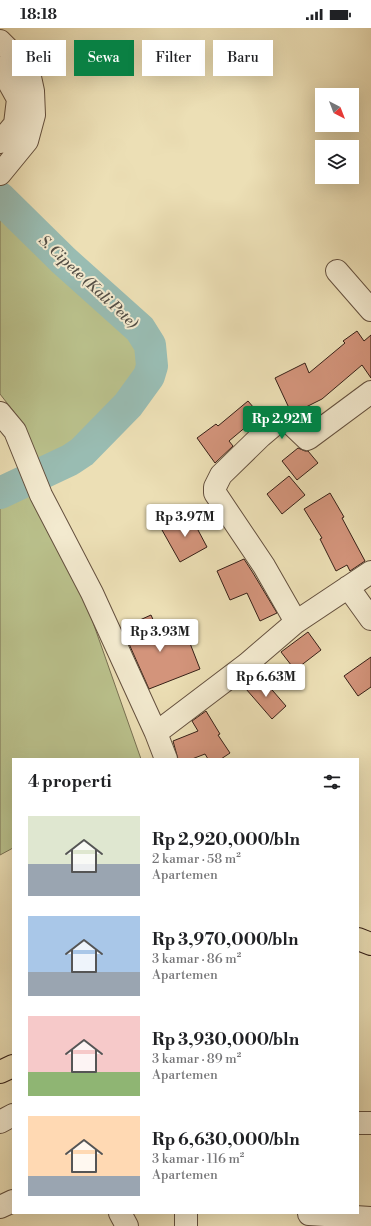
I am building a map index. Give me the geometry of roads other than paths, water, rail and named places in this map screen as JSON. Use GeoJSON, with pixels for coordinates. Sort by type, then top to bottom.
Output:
{"type":"FeatureCollection","features":[{"type":"Feature","properties":{"kind":"main road"},"geometry":{"type":"LineString","coordinates":[[359,939],[371,944]]}},
{"type":"Feature","properties":{"kind":"main road"},"geometry":{"type":"LineString","coordinates":[[0,1072],[12,1066]]}},
{"type":"Feature","properties":{"kind":"street"},"geometry":{"type":"LineString","coordinates":[[0,42],[10,51],[30,77],[34,90],[34,115],[27,141],[2,172]]}},
{"type":"Feature","properties":{"kind":"street"},"geometry":{"type":"LineString","coordinates":[[0,68],[18,99],[15,124],[0,142]]}},
{"type":"Feature","properties":{"kind":"street"},"geometry":{"type":"LineString","coordinates":[[337,271],[371,310]]}},
{"type":"Feature","properties":{"kind":"street"},"geometry":{"type":"LineString","coordinates":[[296,622],[264,566],[215,493],[215,487],[229,467],[281,419],[286,419],[308,439],[371,392]]}},
{"type":"Feature","properties":{"kind":"street"},"geometry":{"type":"LineString","coordinates":[[0,413],[15,431],[41,495],[92,593],[156,732],[166,758]]}},
{"type":"Feature","properties":{"kind":"street"},"geometry":{"type":"LineString","coordinates":[[156,732],[248,664],[296,622],[371,572]]}},
{"type":"Feature","properties":{"kind":"street"},"geometry":{"type":"LineString","coordinates":[[348,587],[371,619]]}},
{"type":"Feature","properties":{"kind":"street"},"geometry":{"type":"LineString","coordinates":[[0,1122],[12,1116]]}},
{"type":"Feature","properties":{"kind":"street"},"geometry":{"type":"LineString","coordinates":[[359,1123],[371,1123]]}},
{"type":"Feature","properties":{"kind":"street"},"geometry":{"type":"LineString","coordinates":[[0,1207],[12,1201]]}},
{"type":"Feature","properties":{"kind":"street"},"geometry":{"type":"LineString","coordinates":[[121,1214],[127,1226]]}},
{"type":"Feature","properties":{"kind":"street"},"geometry":{"type":"LineString","coordinates":[[186,1214],[186,1226]]}},
{"type":"Feature","properties":{"kind":"street"},"geometry":{"type":"LineString","coordinates":[[309,1218],[371,1218]]}},
{"type":"Feature","properties":{"kind":"waterway","name":"S. Cipete (Kali Pete)"},"geometry":{"type":"LineString","coordinates":[[0,198],[63,260],[140,329],[150,345],[152,366],[149,376],[128,405],[82,452],[70,460],[0,493]]}}]}
